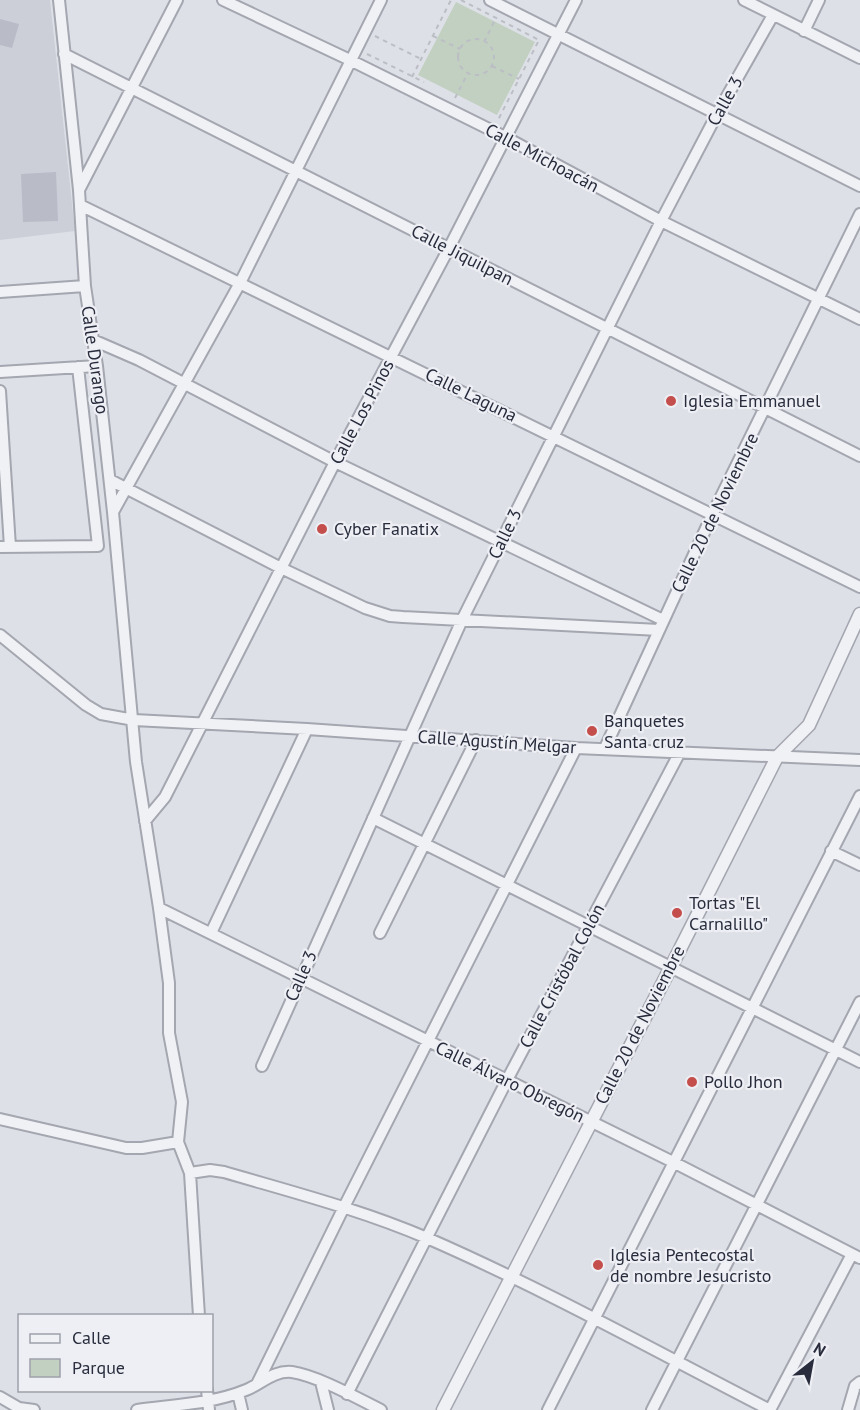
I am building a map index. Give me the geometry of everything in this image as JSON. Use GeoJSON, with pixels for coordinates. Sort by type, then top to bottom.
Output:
{"type":"FeatureCollection","features":[{"type":"Feature","properties":{"kind":"street","name":"Calle Durango"},"geometry":{"type":"LineString","coordinates":[[58,0],[79,190],[85,286],[110,480],[136,758],[170,990],[168,1028],[182,1102],[178,1142]]}},
{"type":"Feature","properties":{"kind":"street"},"geometry":{"type":"LineString","coordinates":[[79,190],[177,0]]}},
{"type":"Feature","properties":{"kind":"street","name":"Calle Michoacán"},"geometry":{"type":"LineString","coordinates":[[223,0],[505,137],[661,221],[860,319]]}},
{"type":"Feature","properties":{"kind":"street"},"geometry":{"type":"LineString","coordinates":[[113,512],[240,282],[381,0]]}},
{"type":"Feature","properties":{"kind":"street"},"geometry":{"type":"LineString","coordinates":[[490,0],[860,186]]}},
{"type":"Feature","properties":{"kind":"street","name":"Calle Los Pinos"},"geometry":{"type":"LineString","coordinates":[[145,821],[163,801],[203,725],[335,462],[576,0]]}},
{"type":"Feature","properties":{"kind":"street"},"geometry":{"type":"LineString","coordinates":[[744,0],[860,58]]}},
{"type":"Feature","properties":{"kind":"street"},"geometry":{"type":"LineString","coordinates":[[804,31],[819,0]]}},
{"type":"Feature","properties":{"kind":"street","name":"Calle 3"},"geometry":{"type":"LineString","coordinates":[[262,1066],[462,620],[661,221],[717,114],[773,15]]}},
{"type":"Feature","properties":{"kind":"street","name":"Calle Jiquilpan"},"geometry":{"type":"LineString","coordinates":[[64,54],[860,456]]}},
{"type":"Feature","properties":{"kind":"street","name":"Calle Laguna"},"geometry":{"type":"LineString","coordinates":[[80,205],[554,435],[860,587]]}},
{"type":"Feature","properties":{"kind":"street","name":"Calle 20 de Noviembre"},"geometry":{"type":"LineString","coordinates":[[604,748],[713,513],[860,214]]}},
{"type":"Feature","properties":{"kind":"street"},"geometry":{"type":"LineString","coordinates":[[0,292],[85,286]]}},
{"type":"Feature","properties":{"kind":"street"},"geometry":{"type":"LineString","coordinates":[[93,340],[139,360],[335,462],[501,542],[661,625]]}},
{"type":"Feature","properties":{"kind":"street"},"geometry":{"type":"LineString","coordinates":[[0,372],[97,366]]}},
{"type":"Feature","properties":{"kind":"street"},"geometry":{"type":"LineString","coordinates":[[0,391],[5,547],[98,546],[78,367]]}},
{"type":"Feature","properties":{"kind":"street"},"geometry":{"type":"LineString","coordinates":[[110,480],[281,568],[379,613],[403,617],[462,620],[661,625]]}},
{"type":"Feature","properties":{"kind":"street","name":"Calle 20 de Noviembre"},"geometry":{"type":"LineString","coordinates":[[443,1410],[777,757],[809,724],[860,614]]}},
{"type":"Feature","properties":{"kind":"street","name":"Calle Agustín Melgar"},"geometry":{"type":"LineString","coordinates":[[0,635],[86,705],[101,714],[134,720],[307,729],[576,748],[860,760]]}},
{"type":"Feature","properties":{"kind":"street"},"geometry":{"type":"LineString","coordinates":[[211,933],[307,729]]}},
{"type":"Feature","properties":{"kind":"street"},"geometry":{"type":"LineString","coordinates":[[380,933],[476,740]]}},
{"type":"Feature","properties":{"kind":"street"},"geometry":{"type":"LineString","coordinates":[[257,1384],[427,1040],[576,748]]}},
{"type":"Feature","properties":{"kind":"street","name":"Calle Cristóbal Colón"},"geometry":{"type":"LineString","coordinates":[[347,1394],[507,1080],[680,752]]}},
{"type":"Feature","properties":{"kind":"street"},"geometry":{"type":"LineString","coordinates":[[548,1410],[860,796]]}},
{"type":"Feature","properties":{"kind":"street"},"geometry":{"type":"LineString","coordinates":[[373,818],[860,1062]]}},
{"type":"Feature","properties":{"kind":"street"},"geometry":{"type":"LineString","coordinates":[[831,851],[860,865]]}},
{"type":"Feature","properties":{"kind":"street","name":"Calle Álvaro Obregón"},"geometry":{"type":"LineString","coordinates":[[159,908],[591,1121],[856,1256]]}},
{"type":"Feature","properties":{"kind":"street"},"geometry":{"type":"LineString","coordinates":[[652,1410],[860,1002]]}},
{"type":"Feature","properties":{"kind":"street"},"geometry":{"type":"LineString","coordinates":[[0,1119],[126,1148],[142,1148],[178,1142],[190,1173],[199,1314]]}},
{"type":"Feature","properties":{"kind":"street"},"geometry":{"type":"LineString","coordinates":[[190,1173],[210,1170],[224,1172],[344,1207],[426,1238],[511,1277],[770,1410],[856,1256]]}},
{"type":"Feature","properties":{"kind":"street"},"geometry":{"type":"LineString","coordinates":[[137,1410],[208,1400],[238,1393],[279,1373],[290,1372],[321,1382],[381,1410]]}},
{"type":"Feature","properties":{"kind":"street"},"geometry":{"type":"LineString","coordinates":[[321,1382],[328,1410]]}},
{"type":"Feature","properties":{"kind":"street"},"geometry":{"type":"LineString","coordinates":[[848,1410],[855,1386],[860,1382]]}},
{"type":"Feature","properties":{"kind":"street"},"geometry":{"type":"LineString","coordinates":[[238,1393],[242,1410]]}},
{"type":"Feature","properties":{"kind":"street"},"geometry":{"type":"LineString","coordinates":[[0,1397],[18,1409]]}},
{"type":"Feature","properties":{"kind":"street"},"geometry":{"type":"LineString","coordinates":[[0,1408],[34,1410]]}},
{"type":"Feature","properties":{"kind":"path"},"geometry":{"type":"LineString","coordinates":[[412,76],[451,0]]}},
{"type":"Feature","properties":{"kind":"path"},"geometry":{"type":"LineString","coordinates":[[461,0],[539,40],[498,120],[490,116]]}},
{"type":"Feature","properties":{"kind":"path"},"geometry":{"type":"LineString","coordinates":[[484,42],[496,18]]}},
{"type":"Feature","properties":{"kind":"path"},"geometry":{"type":"LineString","coordinates":[[371,34],[421,59]]}},
{"type":"Feature","properties":{"kind":"path"},"geometry":{"type":"LineString","coordinates":[[433,35],[460,49]]}},
{"type":"Feature","properties":{"kind":"path"},"geometry":{"type":"LineString","coordinates":[[474,40],[484,42],[492,50],[494,60],[492,66],[479,75],[468,73],[460,65],[460,49],[474,40]]}},
{"type":"Feature","properties":{"kind":"path"},"geometry":{"type":"LineString","coordinates":[[363,51],[430,85]]}},
{"type":"Feature","properties":{"kind":"path"},"geometry":{"type":"LineString","coordinates":[[492,66],[519,80]]}},
{"type":"Feature","properties":{"kind":"path"},"geometry":{"type":"LineString","coordinates":[[447,94],[455,98],[468,73]]}},
{"type":"Feature","properties":{"kind":"shaded area"},"geometry":{"type":"Polygon","coordinates":[[[0,0],[50,0],[75,231],[0,240],[0,0]]]}},
{"type":"Feature","properties":{"kind":"green space"},"geometry":{"type":"Polygon","coordinates":[[[456,2],[535,42],[497,115],[418,75],[456,2]]]}},
{"type":"Feature","properties":{"kind":"building"},"geometry":{"type":"Polygon","coordinates":[[[0,19],[19,24],[12,48],[0,45],[0,19]]]}},
{"type":"Feature","properties":{"kind":"building"},"geometry":{"type":"Polygon","coordinates":[[[56,172],[58,221],[23,222],[21,174],[56,172]]]}},
{"type":"Feature","properties":{"kind":"place","name":"Iglesia Emmanuel"},"geometry":{"type":"Point","coordinates":[671,401]}},
{"type":"Feature","properties":{"kind":"place","name":"Cyber Fanatix"},"geometry":{"type":"Point","coordinates":[322,529]}},
{"type":"Feature","properties":{"kind":"place","name":"Banquetes Santa cruz"},"geometry":{"type":"Point","coordinates":[592,731]}},
{"type":"Feature","properties":{"kind":"place","name":"Tortas \"El Carnalillo\""},"geometry":{"type":"Point","coordinates":[677,913]}},
{"type":"Feature","properties":{"kind":"place","name":"Pollo Jhon"},"geometry":{"type":"Point","coordinates":[692,1082]}},
{"type":"Feature","properties":{"kind":"place","name":"Iglesia Pentecostal de nombre Jesucristo"},"geometry":{"type":"Point","coordinates":[598,1265]}}]}
